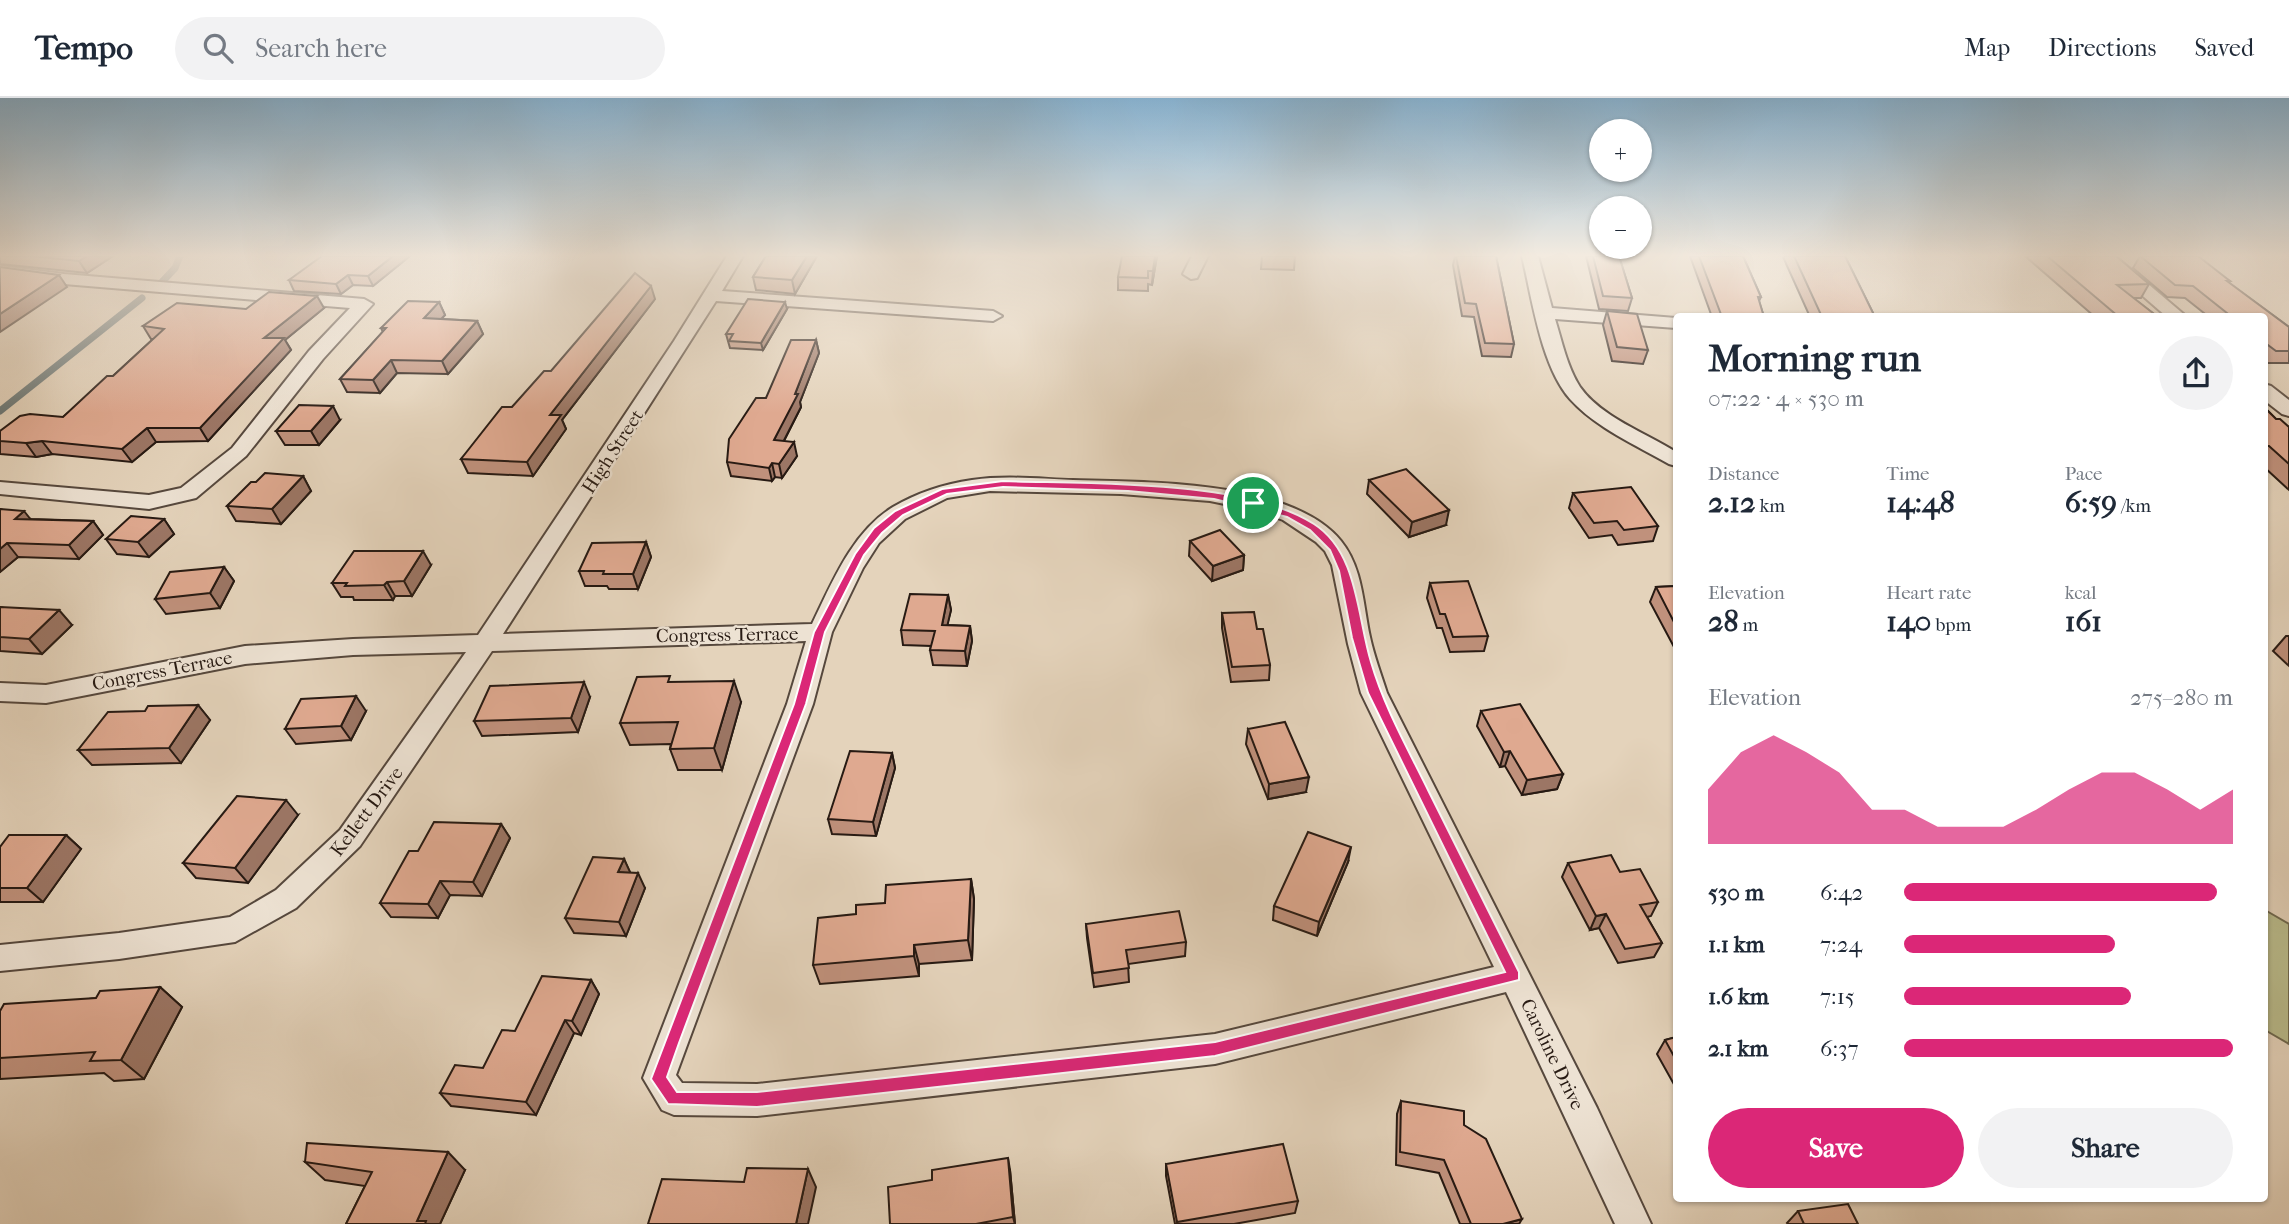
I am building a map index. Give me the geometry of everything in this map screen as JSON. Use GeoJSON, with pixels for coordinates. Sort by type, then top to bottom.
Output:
{"type":"FeatureCollection","features":[{"type":"Feature","properties":{"kind":"street"},"geometry":{"type":"LineString","coordinates":[[0,488],[149,502],[188,493],[239,452],[316,355],[360,309]]}},
{"type":"Feature","properties":{"kind":"street","name":"High Street"},"geometry":{"type":"LineString","coordinates":[[485,643],[701,309]]}},
{"type":"Feature","properties":{"kind":"street"},"geometry":{"type":"LineString","coordinates":[[893,309],[993,316]]}},
{"type":"Feature","properties":{"kind":"street"},"geometry":{"type":"LineString","coordinates":[[1544,309],[1564,370],[1575,393],[1609,419],[1673,458]]}},
{"type":"Feature","properties":{"kind":"street"},"geometry":{"type":"LineString","coordinates":[[1545,313],[1673,323]]}},
{"type":"Feature","properties":{"kind":"street"},"geometry":{"type":"LineString","coordinates":[[2268,393],[2289,410]]}},
{"type":"Feature","properties":{"kind":"street","name":"Caroline Drive"},"geometry":{"type":"LineString","coordinates":[[820,632],[860,554],[878,530],[899,513],[945,492],[1003,484],[1128,488],[1214,496],[1291,514],[1313,528],[1335,548],[1344,571],[1358,638],[1374,693],[1585,1119],[1633,1224]]}},
{"type":"Feature","properties":{"kind":"street","name":"Congress Terrace"},"geometry":{"type":"LineString","coordinates":[[0,692],[46,694],[245,654],[353,647],[820,632],[800,704],[659,1079],[674,1099],[757,1100],[1215,1049],[1514,976]]}},
{"type":"Feature","properties":{"kind":"street","name":"Kellett Drive"},"geometry":{"type":"LineString","coordinates":[[0,958],[119,946],[235,929],[286,899],[350,838],[485,643]]}},
{"type":"Feature","properties":{"kind":"green space"},"geometry":{"type":"Polygon","coordinates":[[[2268,912],[2289,924],[2289,1044],[2268,1032],[2268,912]]]}},
{"type":"Feature","properties":{"kind":"building"},"geometry":{"type":"Polygon","coordinates":[[[169,309],[301,309],[264,338],[284,338],[200,428],[147,428],[122,449],[42,441],[0,441],[0,431],[20,416],[30,414],[63,417],[164,329],[143,326],[169,309]]]}},
{"type":"Feature","properties":{"kind":"building"},"geometry":{"type":"Polygon","coordinates":[[[400,309],[433,309],[424,318],[477,321],[442,361],[391,360],[373,380],[340,379],[386,328],[381,328],[400,309]]]}},
{"type":"Feature","properties":{"kind":"building"},"geometry":{"type":"Polygon","coordinates":[[[605,309],[633,309],[550,415],[561,415],[527,462],[461,459],[502,407],[512,407],[544,371],[551,371],[605,309]]]}},
{"type":"Feature","properties":{"kind":"building"},"geometry":{"type":"Polygon","coordinates":[[[742,309],[781,309],[761,343],[729,341],[733,334],[726,334],[742,309]]]}},
{"type":"Feature","properties":{"kind":"building"},"geometry":{"type":"Polygon","coordinates":[[[1477,309],[1507,309],[1514,344],[1485,343],[1477,309]]]}},
{"type":"Feature","properties":{"kind":"building"},"geometry":{"type":"Polygon","coordinates":[[[1719,309],[1761,309],[1763,313],[1720,313],[1719,309]]]}},
{"type":"Feature","properties":{"kind":"building"},"geometry":{"type":"Polygon","coordinates":[[[1818,309],[1871,309],[1873,313],[1820,313],[1818,309]]]}},
{"type":"Feature","properties":{"kind":"building"},"geometry":{"type":"Polygon","coordinates":[[[2109,309],[2147,309],[2153,313],[2114,313],[2109,309]]]}},
{"type":"Feature","properties":{"kind":"building"},"geometry":{"type":"Polygon","coordinates":[[[2221,309],[2264,309],[2289,327],[2289,351],[2276,351],[2268,345],[2268,313],[2227,313],[2221,309]]]}},
{"type":"Feature","properties":{"kind":"building"},"geometry":{"type":"Polygon","coordinates":[[[1607,311],[1637,314],[1648,350],[1617,347],[1607,311]]]}},
{"type":"Feature","properties":{"kind":"building"},"geometry":{"type":"Polygon","coordinates":[[[791,340],[816,340],[795,394],[798,394],[774,440],[794,442],[779,464],[772,463],[769,468],[727,462],[729,439],[756,398],[766,398],[791,340]]]}},
{"type":"Feature","properties":{"kind":"building"},"geometry":{"type":"Polygon","coordinates":[[[299,405],[333,406],[311,431],[276,431],[299,405]]]}},
{"type":"Feature","properties":{"kind":"building"},"geometry":{"type":"Polygon","coordinates":[[[2268,411],[2289,427],[2289,464],[2269,446],[2268,411]]]}},
{"type":"Feature","properties":{"kind":"building"},"geometry":{"type":"Polygon","coordinates":[[[1406,469],[1449,510],[1412,522],[1369,480],[1406,469]]]}},
{"type":"Feature","properties":{"kind":"building"},"geometry":{"type":"Polygon","coordinates":[[[265,473],[303,476],[272,509],[227,506],[251,482],[256,482],[265,473]]]}},
{"type":"Feature","properties":{"kind":"building"},"geometry":{"type":"Polygon","coordinates":[[[1631,487],[1658,526],[1624,530],[1617,521],[1594,523],[1573,493],[1631,487]]]}},
{"type":"Feature","properties":{"kind":"building"},"geometry":{"type":"Polygon","coordinates":[[[0,509],[24,511],[15,519],[93,521],[69,545],[7,543],[0,549],[0,509]]]}},
{"type":"Feature","properties":{"kind":"building"},"geometry":{"type":"Polygon","coordinates":[[[131,516],[164,519],[138,542],[106,539],[131,516]]]}},
{"type":"Feature","properties":{"kind":"building"},"geometry":{"type":"Polygon","coordinates":[[[1220,530],[1244,555],[1213,566],[1190,541],[1220,530]]]}},
{"type":"Feature","properties":{"kind":"building"},"geometry":{"type":"Polygon","coordinates":[[[646,542],[633,574],[579,571],[592,543],[646,542]]]}},
{"type":"Feature","properties":{"kind":"building"},"geometry":{"type":"Polygon","coordinates":[[[354,551],[423,551],[404,581],[387,582],[384,585],[345,586],[347,583],[332,583],[354,551]]]}},
{"type":"Feature","properties":{"kind":"building"},"geometry":{"type":"Polygon","coordinates":[[[224,567],[210,593],[155,599],[170,572],[224,567]]]}},
{"type":"Feature","properties":{"kind":"building"},"geometry":{"type":"Polygon","coordinates":[[[1468,581],[1488,636],[1453,637],[1445,614],[1440,614],[1430,583],[1468,581]]]}},
{"type":"Feature","properties":{"kind":"building"},"geometry":{"type":"Polygon","coordinates":[[[1673,586],[1673,620],[1656,587],[1673,586]]]}},
{"type":"Feature","properties":{"kind":"building"},"geometry":{"type":"Polygon","coordinates":[[[910,594],[948,595],[942,625],[970,626],[965,651],[930,650],[935,631],[901,630],[910,594]]]}},
{"type":"Feature","properties":{"kind":"building"},"geometry":{"type":"Polygon","coordinates":[[[0,607],[59,610],[29,639],[0,637],[0,607]]]}},
{"type":"Feature","properties":{"kind":"building"},"geometry":{"type":"Polygon","coordinates":[[[1254,612],[1257,629],[1263,629],[1270,665],[1232,667],[1222,613],[1254,612]]]}},
{"type":"Feature","properties":{"kind":"building"},"geometry":{"type":"Polygon","coordinates":[[[670,676],[668,682],[734,681],[714,748],[670,749],[678,722],[620,723],[637,677],[670,676]]]}},
{"type":"Feature","properties":{"kind":"building"},"geometry":{"type":"Polygon","coordinates":[[[584,682],[571,718],[474,721],[490,686],[584,682]]]}},
{"type":"Feature","properties":{"kind":"building"},"geometry":{"type":"Polygon","coordinates":[[[356,696],[341,726],[285,729],[301,699],[356,696]]]}},
{"type":"Feature","properties":{"kind":"building"},"geometry":{"type":"Polygon","coordinates":[[[1520,704],[1563,774],[1527,780],[1510,751],[1504,752],[1481,711],[1520,704]]]}},
{"type":"Feature","properties":{"kind":"building"},"geometry":{"type":"Polygon","coordinates":[[[198,705],[169,748],[78,750],[108,712],[145,711],[148,706],[198,705]]]}},
{"type":"Feature","properties":{"kind":"building"},"geometry":{"type":"Polygon","coordinates":[[[1285,722],[1309,777],[1269,784],[1248,729],[1285,722]]]}},
{"type":"Feature","properties":{"kind":"building"},"geometry":{"type":"Polygon","coordinates":[[[850,751],[892,753],[873,822],[828,819],[850,751]]]}},
{"type":"Feature","properties":{"kind":"building"},"geometry":{"type":"Polygon","coordinates":[[[237,796],[286,800],[235,868],[183,863],[237,796]]]}},
{"type":"Feature","properties":{"kind":"building"},"geometry":{"type":"Polygon","coordinates":[[[434,822],[501,824],[473,882],[440,881],[428,904],[380,903],[409,851],[418,851],[434,822]]]}},
{"type":"Feature","properties":{"kind":"building"},"geometry":{"type":"Polygon","coordinates":[[[1308,832],[1351,847],[1319,922],[1274,906],[1308,832]]]}},
{"type":"Feature","properties":{"kind":"building"},"geometry":{"type":"Polygon","coordinates":[[[9,835],[66,835],[27,888],[0,888],[0,847],[9,835]]]}},
{"type":"Feature","properties":{"kind":"building"},"geometry":{"type":"Polygon","coordinates":[[[1611,855],[1620,872],[1640,869],[1658,902],[1640,905],[1662,943],[1625,949],[1606,914],[1596,916],[1568,863],[1611,855]]]}},
{"type":"Feature","properties":{"kind":"building"},"geometry":{"type":"Polygon","coordinates":[[[593,857],[624,859],[618,872],[638,873],[619,922],[565,918],[593,857]]]}},
{"type":"Feature","properties":{"kind":"building"},"geometry":{"type":"Polygon","coordinates":[[[971,879],[968,940],[914,945],[914,956],[813,965],[818,918],[856,914],[856,905],[885,903],[886,885],[971,879]]]}},
{"type":"Feature","properties":{"kind":"building"},"geometry":{"type":"Polygon","coordinates":[[[1179,911],[1186,942],[1126,950],[1129,968],[1093,973],[1086,924],[1179,911]]]}},
{"type":"Feature","properties":{"kind":"building"},"geometry":{"type":"Polygon","coordinates":[[[542,976],[591,980],[572,1021],[565,1020],[526,1102],[440,1093],[455,1065],[483,1068],[502,1030],[515,1031],[542,976]]]}},
{"type":"Feature","properties":{"kind":"building"},"geometry":{"type":"Polygon","coordinates":[[[160,987],[121,1060],[90,1061],[95,1052],[0,1058],[0,1011],[4,1004],[96,998],[100,991],[160,987]]]}},
{"type":"Feature","properties":{"kind":"building"},"geometry":{"type":"Polygon","coordinates":[[[1673,1038],[1673,1055],[1665,1040],[1673,1038]]]}},
{"type":"Feature","properties":{"kind":"building"},"geometry":{"type":"Polygon","coordinates":[[[1401,1101],[1464,1111],[1464,1125],[1486,1139],[1522,1219],[1503,1224],[1471,1224],[1444,1160],[1400,1152],[1401,1101]]]}},
{"type":"Feature","properties":{"kind":"building"},"geometry":{"type":"Polygon","coordinates":[[[307,1143],[448,1152],[417,1221],[426,1221],[425,1224],[346,1224],[372,1172],[305,1162],[307,1143]]]}},
{"type":"Feature","properties":{"kind":"building"},"geometry":{"type":"Polygon","coordinates":[[[1283,1144],[1298,1201],[1177,1222],[1166,1164],[1283,1144]]]}},
{"type":"Feature","properties":{"kind":"building"},"geometry":{"type":"Polygon","coordinates":[[[1008,1158],[1013,1217],[976,1224],[890,1224],[888,1187],[932,1180],[932,1170],[1008,1158]]]}},
{"type":"Feature","properties":{"kind":"building"},"geometry":{"type":"Polygon","coordinates":[[[747,1168],[808,1169],[796,1224],[648,1224],[662,1179],[744,1182],[747,1168]]]}},
{"type":"Feature","properties":{"kind":"building"},"geometry":{"type":"Polygon","coordinates":[[[1848,1204],[1858,1224],[1804,1224],[1798,1211],[1848,1204]]]}},
{"type":"Feature","properties":{"kind":"waterway"},"geometry":{"type":"LineString","coordinates":[[0,411],[129,309]]}},
{"type":"Feature","properties":{"kind":"route"},"geometry":{"type":"LineString","coordinates":[[1003,484],[1128,488],[1214,496],[1253,503],[1291,514],[1313,528],[1335,548],[1344,571],[1358,638],[1374,693],[1514,976],[1215,1049],[757,1100],[674,1099],[659,1079],[671,1043],[730,895],[800,704],[820,632],[860,554],[878,530],[899,513],[945,492],[1003,484]]}}]}
